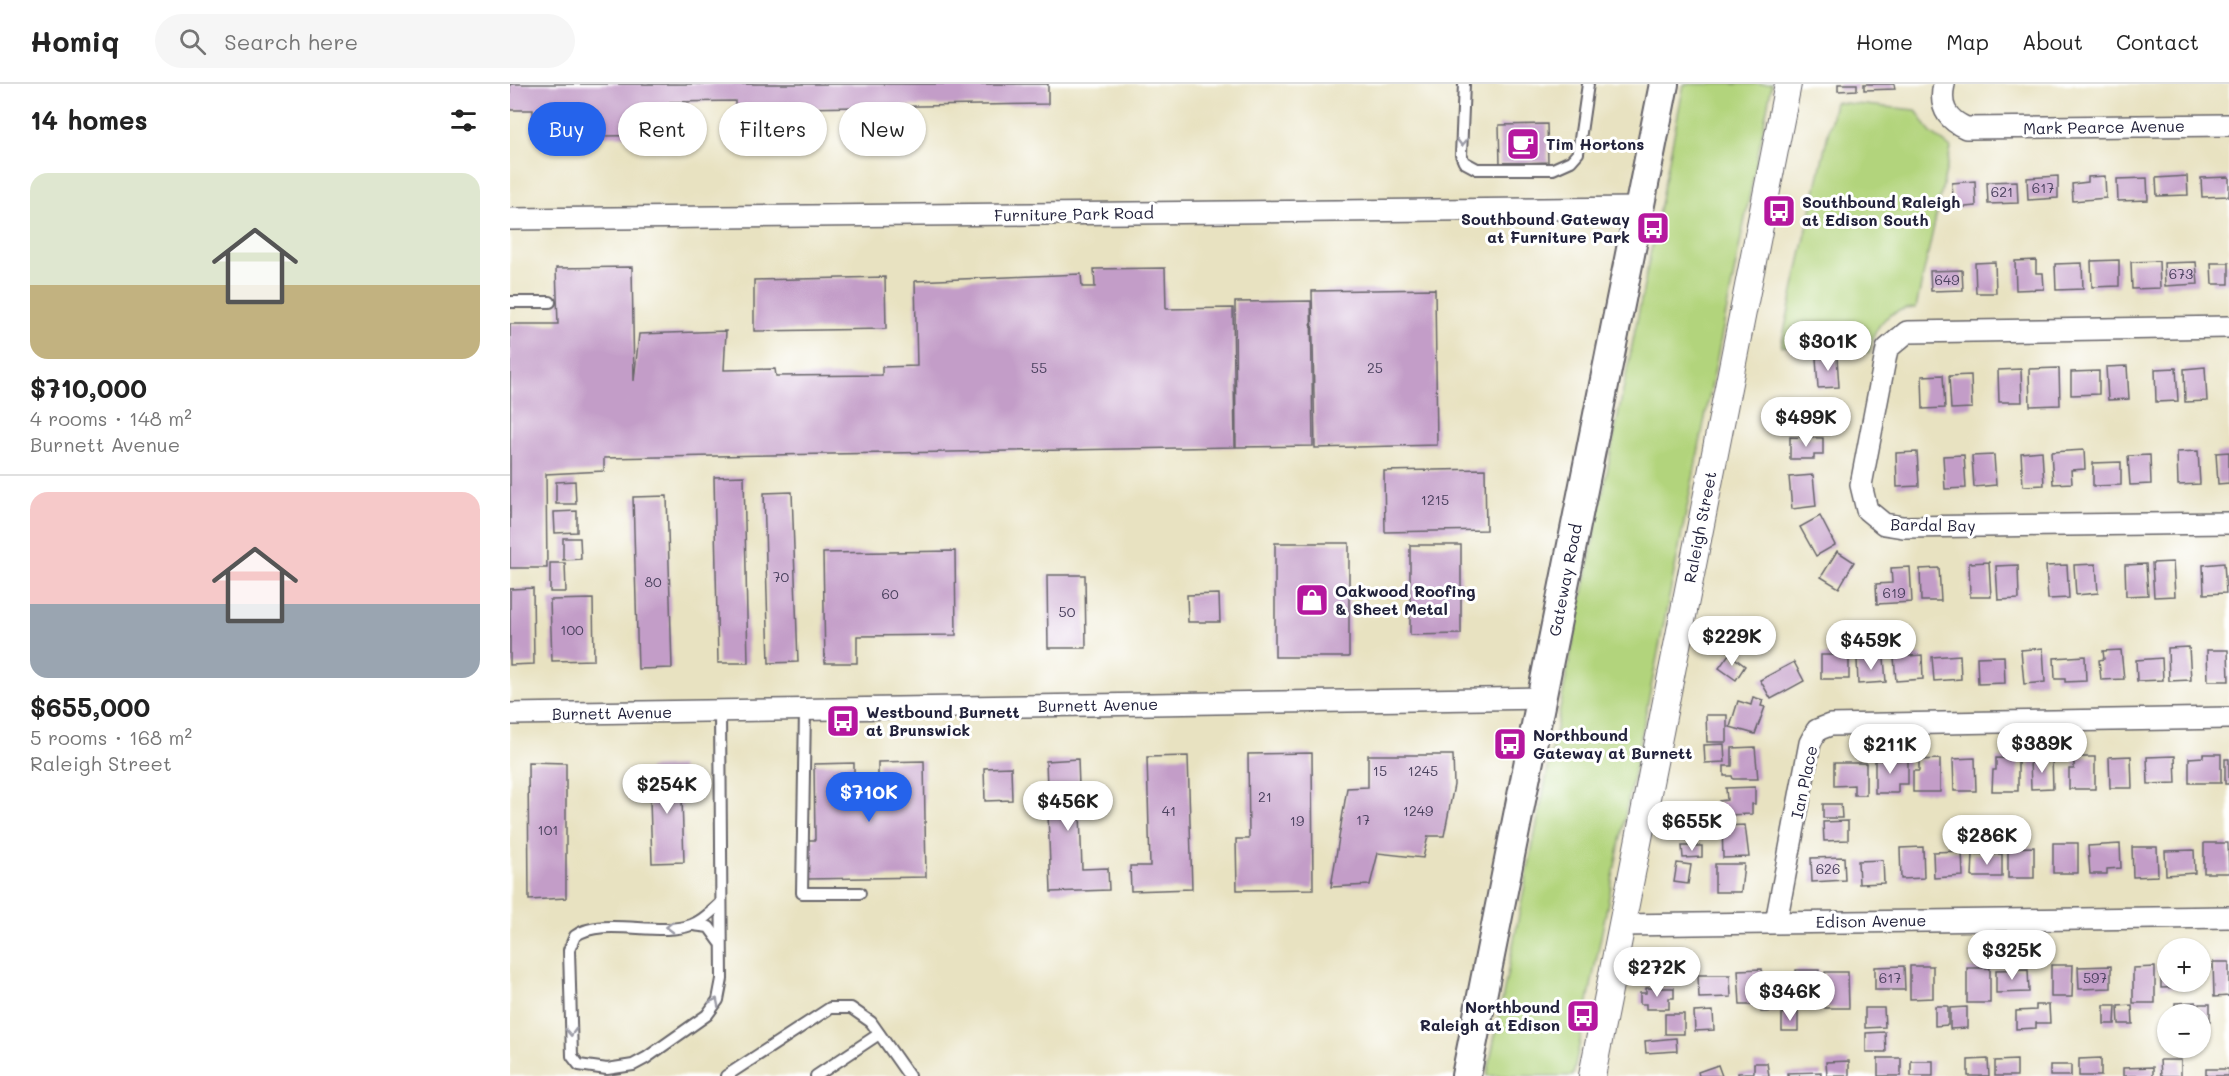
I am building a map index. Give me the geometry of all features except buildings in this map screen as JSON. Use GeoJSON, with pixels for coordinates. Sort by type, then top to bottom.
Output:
{"type":"FeatureCollection","features":[{"type":"Feature","properties":{"kind":"main road","name":"Gateway Road"},"geometry":{"type":"LineString","coordinates":[[1466,1076],[1664,84]]}},
{"type":"Feature","properties":{"kind":"street","name":"Raleigh Street"},"geometry":{"type":"LineString","coordinates":[[1592,1076],[1788,84]]}},
{"type":"Feature","properties":{"kind":"street","name":"Mark Pearce Avenue"},"geometry":{"type":"LineString","coordinates":[[1944,84],[1944,106],[1952,121],[1966,128],[2229,125]]}},
{"type":"Feature","properties":{"kind":"street","name":"Furniture Park Road"},"geometry":{"type":"LineString","coordinates":[[510,219],[1639,208]]}},
{"type":"Feature","properties":{"kind":"street","name":"Bardal Bay"},"geometry":{"type":"LineString","coordinates":[[2229,327],[1907,332],[1887,349],[1861,485],[1867,510],[1884,524],[1903,527],[2229,523]]}},
{"type":"Feature","properties":{"kind":"street","name":"Burnett Avenue"},"geometry":{"type":"LineString","coordinates":[[510,714],[1542,698]]}},
{"type":"Feature","properties":{"kind":"street","name":"Ian Place"},"geometry":{"type":"LineString","coordinates":[[1776,922],[1810,743],[1817,730],[1830,725],[2229,718]]}},
{"type":"Feature","properties":{"kind":"street","name":"Edison Avenue"},"geometry":{"type":"LineString","coordinates":[[1621,925],[2229,917]]}},
{"type":"Feature","properties":{"kind":"lane"},"geometry":{"type":"LineString","coordinates":[[1464,84],[1461,155],[1464,162],[1477,168],[1553,169],[1571,161],[1578,153],[1588,84]]}},
{"type":"Feature","properties":{"kind":"lane"},"geometry":{"type":"LineString","coordinates":[[510,302],[550,302]]}},
{"type":"Feature","properties":{"kind":"lane"},"geometry":{"type":"LineString","coordinates":[[805,710],[801,893],[860,893]]}},
{"type":"Feature","properties":{"kind":"lane"},"geometry":{"type":"LineString","coordinates":[[720,711],[721,903],[722,945],[722,979],[718,1000],[700,1021],[633,1065],[606,1068],[579,1065],[572,1056],[569,950],[575,936],[590,929],[691,925],[704,926],[713,930],[722,945]]}},
{"type":"Feature","properties":{"kind":"lane"},"geometry":{"type":"LineString","coordinates":[[691,925],[721,903]]}},
{"type":"Feature","properties":{"kind":"lane"},"geometry":{"type":"LineString","coordinates":[[726,1076],[830,1008],[851,1008],[871,1022],[909,1076]]}},
{"type":"Feature","properties":{"kind":"lane"},"geometry":{"type":"LineString","coordinates":[[816,1076],[879,1034]]}},
{"type":"Feature","properties":{"kind":"green space"},"geometry":{"type":"Polygon","coordinates":[[[1684,84],[1772,84],[1573,1076],[1487,1076],[1684,84]]]}},
{"type":"Feature","properties":{"kind":"green space"},"geometry":{"type":"Polygon","coordinates":[[[1835,102],[1916,110],[1930,132],[1951,148],[1916,308],[1897,311],[1884,320],[1874,334],[1869,352],[1781,346],[1835,102]]]}},
{"type":"Feature","properties":{"kind":"place","name":"Tim Hortons"},"geometry":{"type":"Point","coordinates":[1523,144]}},
{"type":"Feature","properties":{"kind":"place","name":"Southbound Raleigh at Edison South"},"geometry":{"type":"Point","coordinates":[1779,211]}},
{"type":"Feature","properties":{"kind":"place","name":"Southbound Gateway at Furniture Park"},"geometry":{"type":"Point","coordinates":[1653,228]}},
{"type":"Feature","properties":{"kind":"place","name":"Oakwood Roofing & Sheet Metal"},"geometry":{"type":"Point","coordinates":[1312,600]}},
{"type":"Feature","properties":{"kind":"place","name":"Westbound Burnett at Brunswick"},"geometry":{"type":"Point","coordinates":[843,721]}},
{"type":"Feature","properties":{"kind":"place","name":"Northbound Gateway at Burnett"},"geometry":{"type":"Point","coordinates":[1510,744]}},
{"type":"Feature","properties":{"kind":"place","name":"Northbound Raleigh at Edison"},"geometry":{"type":"Point","coordinates":[1583,1016]}}]}
